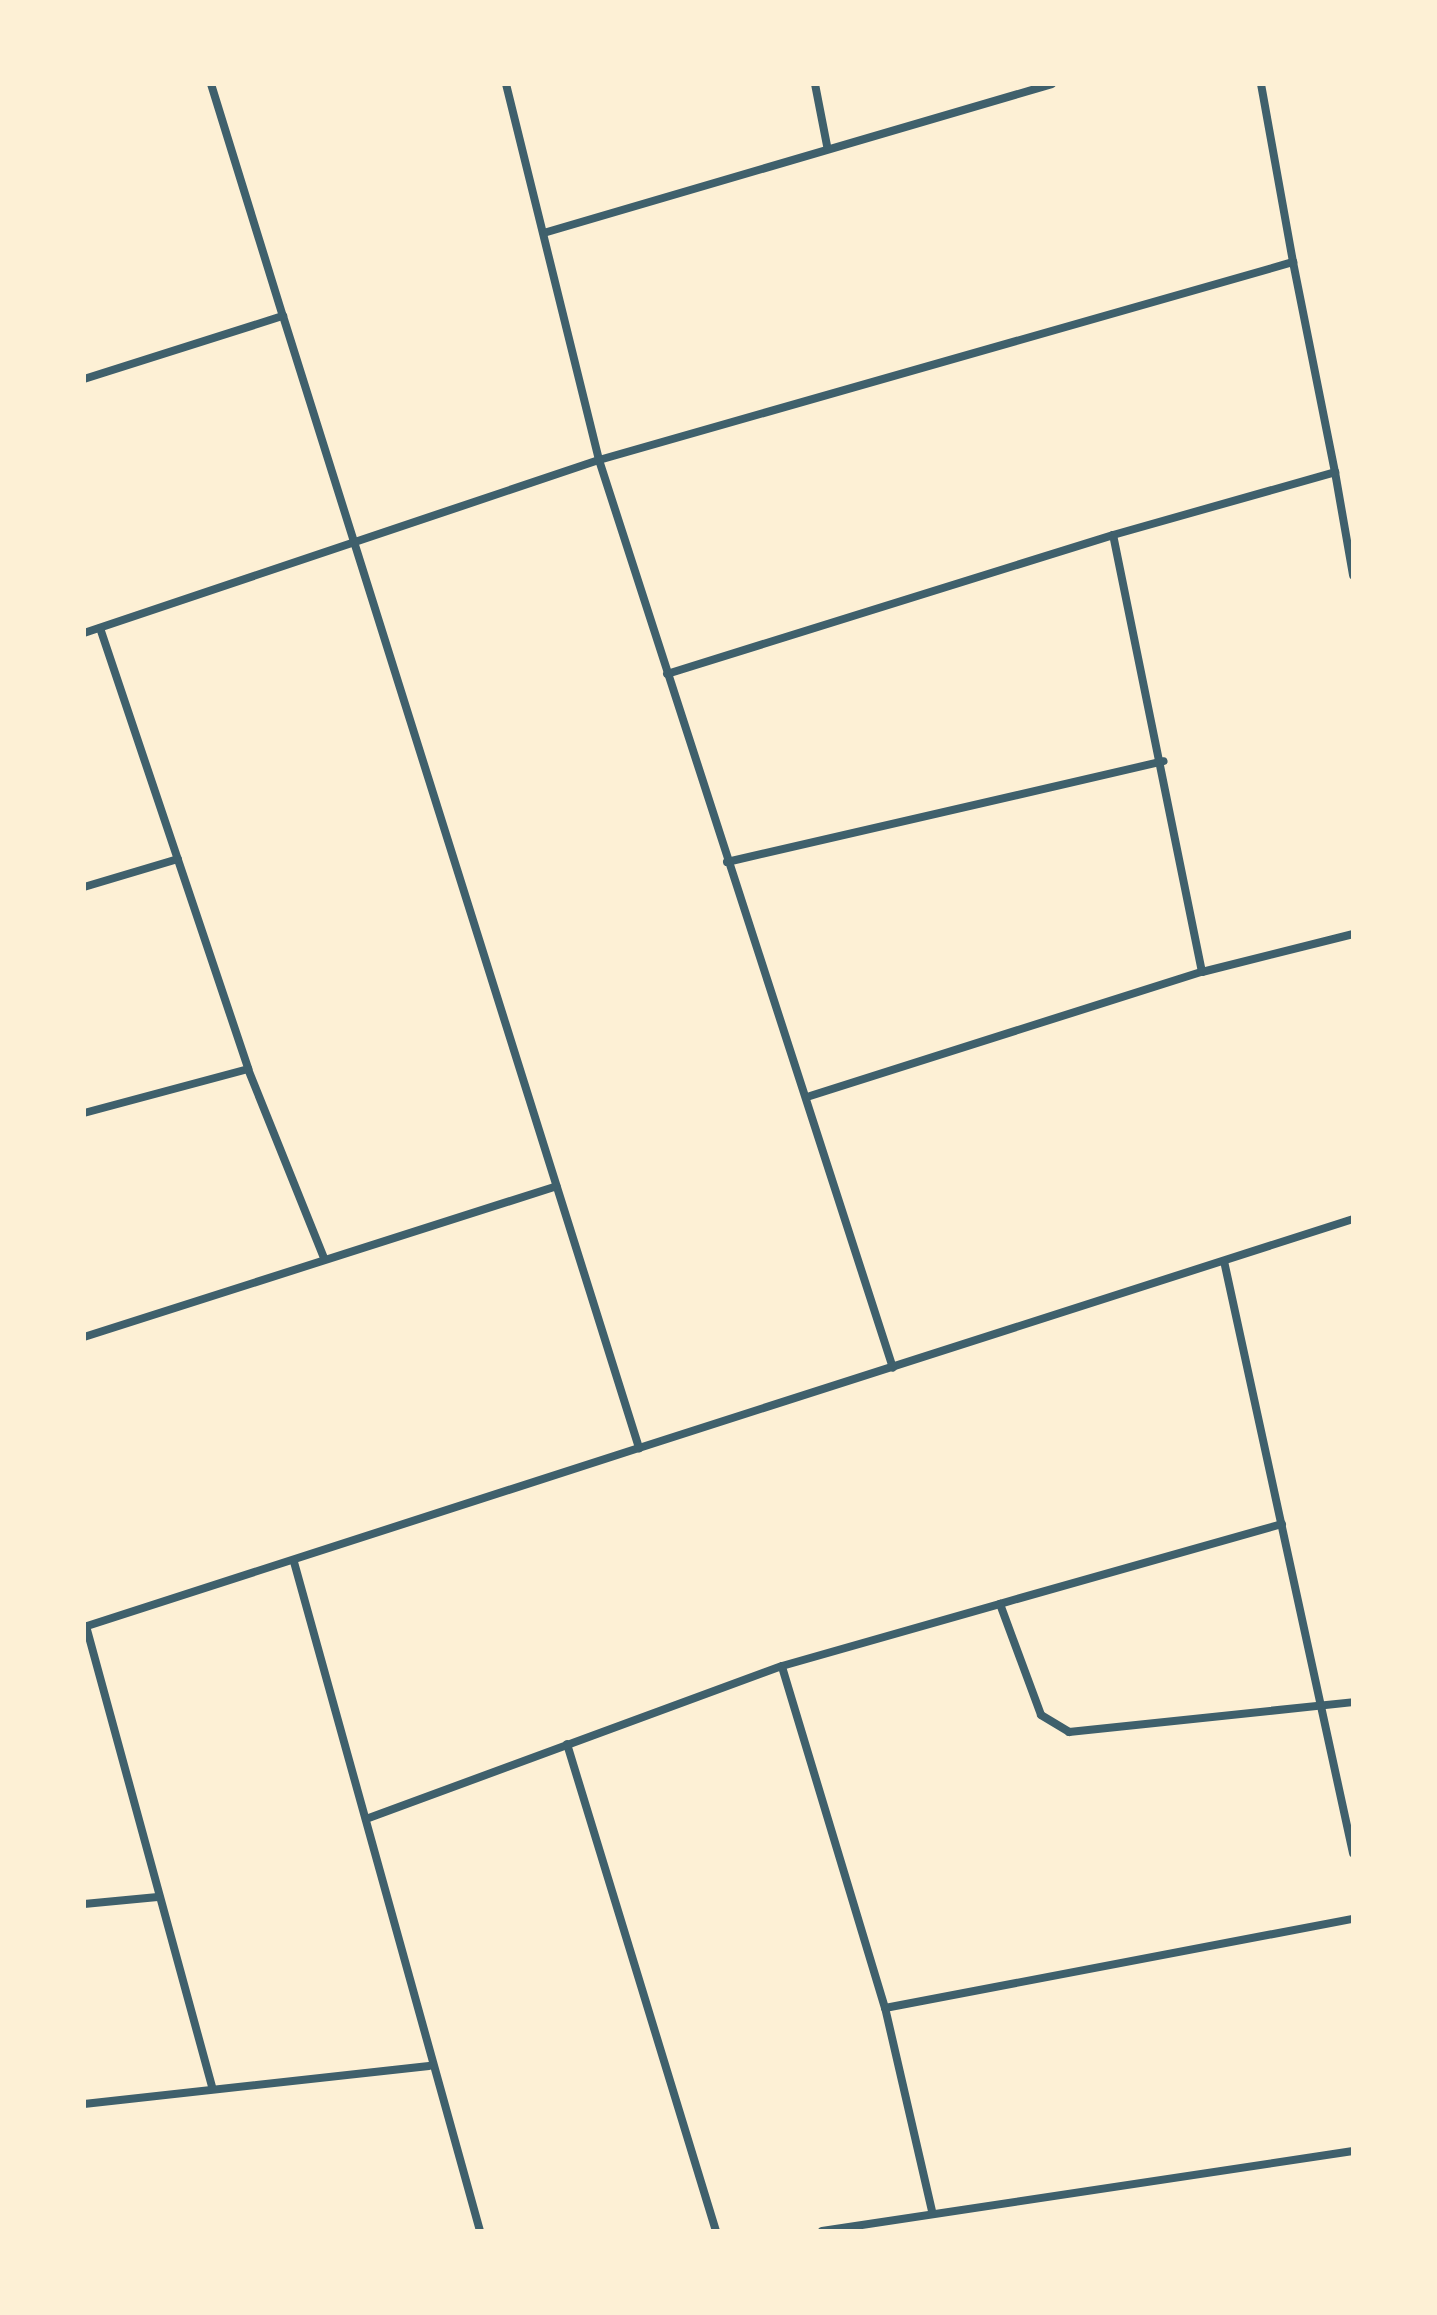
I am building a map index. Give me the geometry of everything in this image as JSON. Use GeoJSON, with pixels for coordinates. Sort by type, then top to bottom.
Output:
{"type":"FeatureCollection","features":[{"type":"Feature","properties":{"kind":"street"},"geometry":{"type":"LineString","coordinates":[[211,84],[352,544],[639,1448]]}},
{"type":"Feature","properties":{"kind":"street"},"geometry":{"type":"LineString","coordinates":[[506,84],[547,232],[599,460],[727,862],[810,1096],[893,1368]]}},
{"type":"Feature","properties":{"kind":"street"},"geometry":{"type":"LineString","coordinates":[[815,84],[827,146]]}},
{"type":"Feature","properties":{"kind":"street"},"geometry":{"type":"LineString","coordinates":[[547,232],[827,146],[1052,84]]}},
{"type":"Feature","properties":{"kind":"street"},"geometry":{"type":"LineString","coordinates":[[1261,84],[1353,575]]}},
{"type":"Feature","properties":{"kind":"street"},"geometry":{"type":"LineString","coordinates":[[84,633],[599,460],[1293,262]]}},
{"type":"Feature","properties":{"kind":"street"},"geometry":{"type":"LineString","coordinates":[[84,379],[283,316]]}},
{"type":"Feature","properties":{"kind":"street"},"geometry":{"type":"LineString","coordinates":[[667,674],[1113,535],[1335,472]]}},
{"type":"Feature","properties":{"kind":"street"},"geometry":{"type":"LineString","coordinates":[[1113,535],[1163,761],[1202,972]]}},
{"type":"Feature","properties":{"kind":"street"},"geometry":{"type":"LineString","coordinates":[[100,628],[248,1069],[324,1258]]}},
{"type":"Feature","properties":{"kind":"street"},"geometry":{"type":"LineString","coordinates":[[727,862],[1163,761]]}},
{"type":"Feature","properties":{"kind":"street"},"geometry":{"type":"LineString","coordinates":[[84,887],[178,859]]}},
{"type":"Feature","properties":{"kind":"street"},"geometry":{"type":"LineString","coordinates":[[810,1096],[1202,972],[1353,934]]}},
{"type":"Feature","properties":{"kind":"street"},"geometry":{"type":"LineString","coordinates":[[84,1113],[248,1069]]}},
{"type":"Feature","properties":{"kind":"street"},"geometry":{"type":"LineString","coordinates":[[84,1337],[556,1186]]}},
{"type":"Feature","properties":{"kind":"street"},"geometry":{"type":"LineString","coordinates":[[212,2087],[85,1626],[294,1562],[1353,1219]]}},
{"type":"Feature","properties":{"kind":"street"},"geometry":{"type":"LineString","coordinates":[[1224,1261],[1324,1707],[1353,1853]]}},
{"type":"Feature","properties":{"kind":"street"},"geometry":{"type":"LineString","coordinates":[[366,1819],[782,1666],[1282,1524]]}},
{"type":"Feature","properties":{"kind":"street"},"geometry":{"type":"LineString","coordinates":[[294,1562],[366,1819],[429,2066],[480,2231]]}},
{"type":"Feature","properties":{"kind":"street"},"geometry":{"type":"LineString","coordinates":[[1000,1604],[1041,1715],[1059,1730],[1353,1702]]}},
{"type":"Feature","properties":{"kind":"street"},"geometry":{"type":"LineString","coordinates":[[782,1666],[885,2008],[932,2211]]}},
{"type":"Feature","properties":{"kind":"street"},"geometry":{"type":"LineString","coordinates":[[567,1744],[716,2231]]}},
{"type":"Feature","properties":{"kind":"street"},"geometry":{"type":"LineString","coordinates":[[84,1904],[158,1897]]}},
{"type":"Feature","properties":{"kind":"street"},"geometry":{"type":"LineString","coordinates":[[885,2008],[1353,1919]]}},
{"type":"Feature","properties":{"kind":"street"},"geometry":{"type":"LineString","coordinates":[[84,2104],[212,2087],[429,2066]]}},
{"type":"Feature","properties":{"kind":"street"},"geometry":{"type":"LineString","coordinates":[[822,2231],[932,2211],[1353,2151]]}}]}
